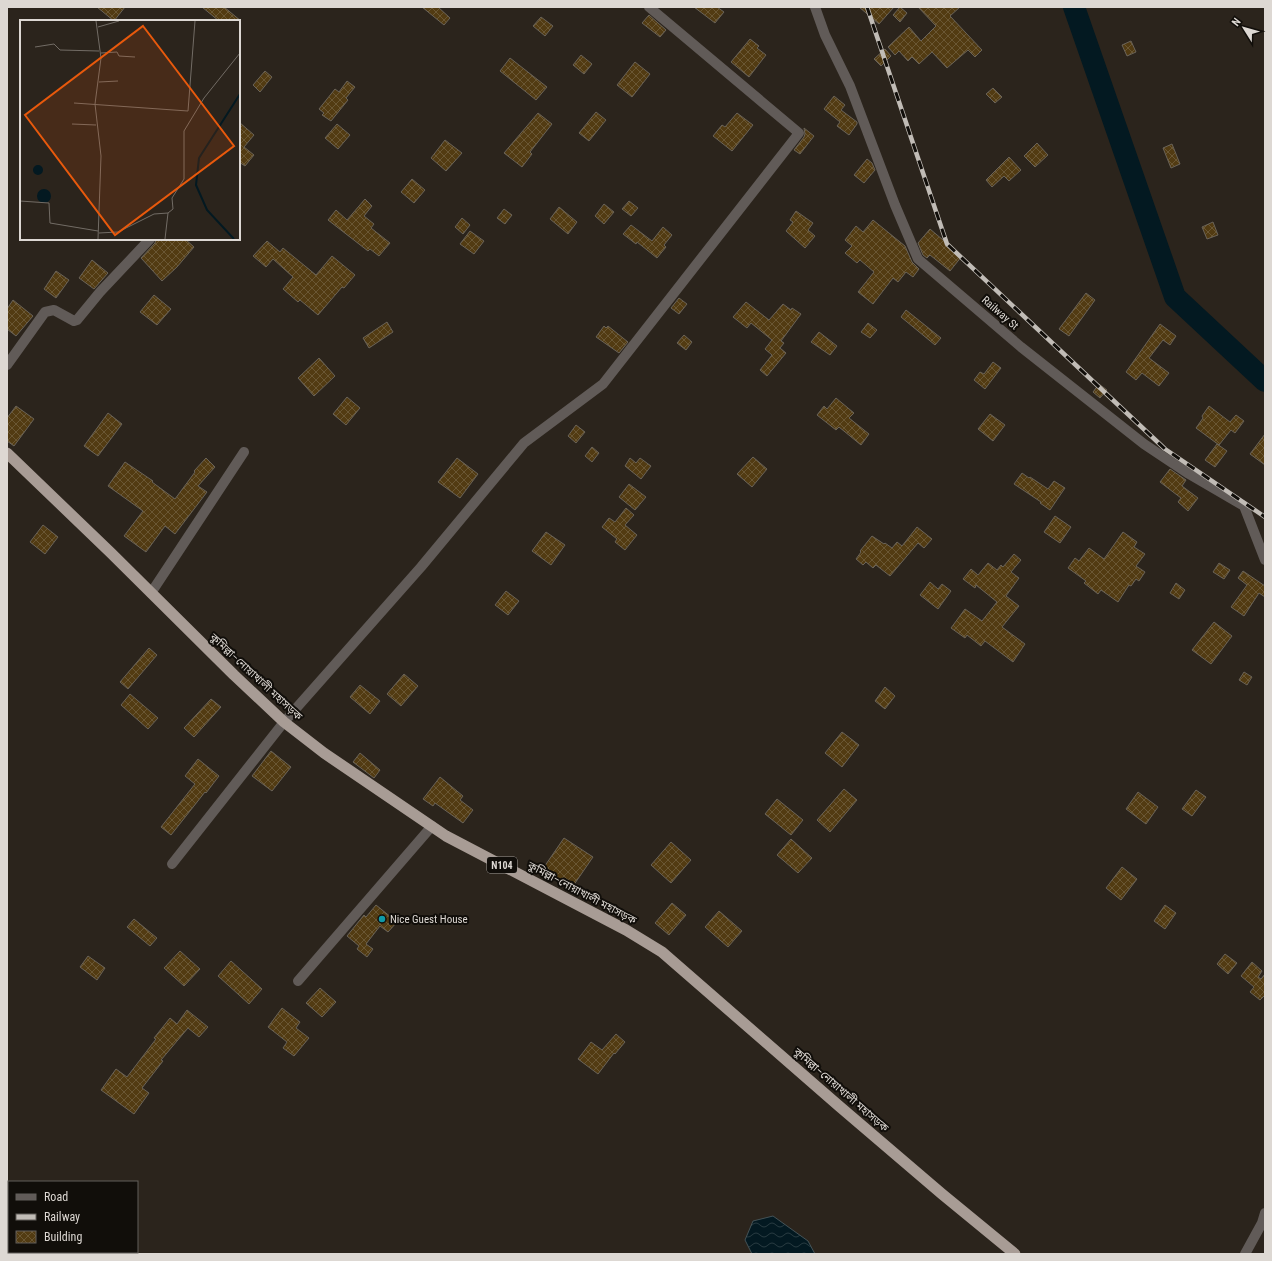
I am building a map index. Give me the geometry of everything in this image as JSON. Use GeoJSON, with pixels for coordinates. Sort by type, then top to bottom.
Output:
{"type":"FeatureCollection","features":[{"type":"Feature","properties":{"kind":"highway","name":"কুমিল্লা–নোয়াখালী মহাসড়ক"},"geometry":{"type":"LineString","coordinates":[[7,453],[284,722],[324,753],[446,836],[626,930],[662,952],[869,1132],[1015,1254]]}},
{"type":"Feature","properties":{"kind":"street"},"geometry":{"type":"LineString","coordinates":[[172,864],[284,722],[421,567],[524,443],[603,384],[799,133],[672,28],[649,7]]}},
{"type":"Feature","properties":{"kind":"street","name":"Railway St"},"geometry":{"type":"LineString","coordinates":[[815,7],[825,35],[850,86],[895,205],[918,259],[1021,347],[1144,444],[1189,474],[1244,506],[1265,560]]}},
{"type":"Feature","properties":{"kind":"street"},"geometry":{"type":"LineString","coordinates":[[7,365],[45,312],[54,310],[74,321],[77,320],[100,292],[149,240]]}},
{"type":"Feature","properties":{"kind":"street"},"geometry":{"type":"LineString","coordinates":[[151,593],[244,452]]}},
{"type":"Feature","properties":{"kind":"street"},"geometry":{"type":"LineString","coordinates":[[298,982],[432,826]]}},
{"type":"Feature","properties":{"kind":"street"},"geometry":{"type":"LineString","coordinates":[[1245,1254],[1262,1223],[1265,1213]]}},
{"type":"Feature","properties":{"kind":"water"},"geometry":{"type":"Polygon","coordinates":[[[773,1216],[808,1241],[815,1254],[752,1254],[745,1240],[753,1221],[773,1216]]]}},
{"type":"Feature","properties":{"kind":"building"},"geometry":{"type":"Polygon","coordinates":[[[97,7],[125,7],[115,20],[97,7]]]}},
{"type":"Feature","properties":{"kind":"building"},"geometry":{"type":"Polygon","coordinates":[[[202,7],[224,7],[240,20],[218,20],[202,7]]]}},
{"type":"Feature","properties":{"kind":"building"},"geometry":{"type":"Polygon","coordinates":[[[422,7],[438,7],[450,18],[444,25],[422,7]]]}},
{"type":"Feature","properties":{"kind":"building"},"geometry":{"type":"Polygon","coordinates":[[[694,7],[717,7],[724,12],[715,23],[694,7]]]}},
{"type":"Feature","properties":{"kind":"building"},"geometry":{"type":"Polygon","coordinates":[[[859,7],[894,7],[879,24],[859,7]]]}},
{"type":"Feature","properties":{"kind":"building"},"geometry":{"type":"Polygon","coordinates":[[[900,7],[907,13],[900,22],[893,15],[900,7]]]}},
{"type":"Feature","properties":{"kind":"building"},"geometry":{"type":"Polygon","coordinates":[[[918,7],[960,7],[950,16],[982,50],[975,57],[968,50],[947,68],[932,52],[919,64],[912,57],[908,61],[899,51],[895,55],[888,47],[909,27],[921,41],[936,26],[918,7]]]}},
{"type":"Feature","properties":{"kind":"building"},"geometry":{"type":"Polygon","coordinates":[[[649,15],[666,30],[660,37],[642,23],[649,15]]]}},
{"type":"Feature","properties":{"kind":"building"},"geometry":{"type":"Polygon","coordinates":[[[541,17],[553,26],[545,36],[533,26],[541,17]]]}},
{"type":"Feature","properties":{"kind":"building"},"geometry":{"type":"Polygon","coordinates":[[[750,39],[759,46],[757,48],[766,55],[749,77],[731,62],[750,39]]]}},
{"type":"Feature","properties":{"kind":"building"},"geometry":{"type":"Polygon","coordinates":[[[1131,41],[1136,52],[1127,56],[1122,45],[1131,41]]]}},
{"type":"Feature","properties":{"kind":"building"},"geometry":{"type":"Polygon","coordinates":[[[885,49],[891,56],[881,66],[874,59],[885,49]]]}},
{"type":"Feature","properties":{"kind":"building"},"geometry":{"type":"Polygon","coordinates":[[[581,55],[592,64],[584,74],[573,65],[581,55]]]}},
{"type":"Feature","properties":{"kind":"building"},"geometry":{"type":"Polygon","coordinates":[[[510,58],[547,87],[536,100],[500,71],[510,58]]]}},
{"type":"Feature","properties":{"kind":"building"},"geometry":{"type":"Polygon","coordinates":[[[635,62],[650,74],[632,97],[617,85],[635,62]]]}},
{"type":"Feature","properties":{"kind":"building"},"geometry":{"type":"Polygon","coordinates":[[[265,71],[272,77],[260,92],[253,85],[265,71]]]}},
{"type":"Feature","properties":{"kind":"building"},"geometry":{"type":"Polygon","coordinates":[[[347,81],[355,87],[346,98],[348,100],[331,121],[322,115],[324,113],[319,109],[335,89],[339,92],[347,81]]]}},
{"type":"Feature","properties":{"kind":"building"},"geometry":{"type":"Polygon","coordinates":[[[993,88],[1002,97],[995,103],[986,94],[993,88]]]}},
{"type":"Feature","properties":{"kind":"building"},"geometry":{"type":"Polygon","coordinates":[[[834,96],[845,105],[841,110],[857,122],[849,135],[837,126],[840,122],[824,109],[834,96]]]}},
{"type":"Feature","properties":{"kind":"building"},"geometry":{"type":"Polygon","coordinates":[[[596,112],[606,120],[589,141],[579,133],[596,112]]]}},
{"type":"Feature","properties":{"kind":"building"},"geometry":{"type":"Polygon","coordinates":[[[538,113],[552,124],[530,152],[532,154],[522,167],[504,153],[538,113]]]}},
{"type":"Feature","properties":{"kind":"building"},"geometry":{"type":"Polygon","coordinates":[[[737,113],[753,125],[732,151],[713,136],[722,125],[725,127],[737,113]]]}},
{"type":"Feature","properties":{"kind":"building"},"geometry":{"type":"Polygon","coordinates":[[[240,123],[254,135],[244,147],[254,155],[245,166],[240,163],[240,123]]]}},
{"type":"Feature","properties":{"kind":"building"},"geometry":{"type":"Polygon","coordinates":[[[337,124],[350,135],[338,149],[325,138],[337,124]]]}},
{"type":"Feature","properties":{"kind":"building"},"geometry":{"type":"Polygon","coordinates":[[[804,128],[814,136],[800,154],[794,150],[804,137],[804,128]]]}},
{"type":"Feature","properties":{"kind":"building"},"geometry":{"type":"Polygon","coordinates":[[[445,140],[462,153],[446,171],[431,158],[445,140]]]}},
{"type":"Feature","properties":{"kind":"building"},"geometry":{"type":"Polygon","coordinates":[[[1037,143],[1048,155],[1035,167],[1024,156],[1037,143]]]}},
{"type":"Feature","properties":{"kind":"building"},"geometry":{"type":"Polygon","coordinates":[[[1172,144],[1180,164],[1171,168],[1163,148],[1172,144]]]}},
{"type":"Feature","properties":{"kind":"building"},"geometry":{"type":"Polygon","coordinates":[[[1009,157],[1021,170],[1009,181],[1004,176],[992,187],[986,180],[1009,157]]]}},
{"type":"Feature","properties":{"kind":"building"},"geometry":{"type":"Polygon","coordinates":[[[867,159],[872,163],[875,170],[864,183],[854,175],[867,159]]]}},
{"type":"Feature","properties":{"kind":"building"},"geometry":{"type":"Polygon","coordinates":[[[412,179],[425,190],[414,203],[401,192],[412,179]]]}},
{"type":"Feature","properties":{"kind":"building"},"geometry":{"type":"Polygon","coordinates":[[[365,199],[372,206],[364,216],[374,224],[371,228],[390,243],[379,256],[370,249],[368,251],[328,220],[336,210],[347,220],[365,199]]]}},
{"type":"Feature","properties":{"kind":"building"},"geometry":{"type":"Polygon","coordinates":[[[629,201],[638,208],[631,216],[622,209],[629,201]]]}},
{"type":"Feature","properties":{"kind":"building"},"geometry":{"type":"Polygon","coordinates":[[[604,204],[614,212],[604,224],[595,216],[604,204]]]}},
{"type":"Feature","properties":{"kind":"building"},"geometry":{"type":"Polygon","coordinates":[[[559,207],[577,222],[568,234],[550,219],[559,207]]]}},
{"type":"Feature","properties":{"kind":"building"},"geometry":{"type":"Polygon","coordinates":[[[504,209],[512,215],[505,224],[497,218],[504,209]]]}},
{"type":"Feature","properties":{"kind":"building"},"geometry":{"type":"Polygon","coordinates":[[[796,211],[813,223],[808,230],[815,236],[805,248],[786,231],[793,222],[790,220],[796,211]]]}},
{"type":"Feature","properties":{"kind":"building"},"geometry":{"type":"Polygon","coordinates":[[[462,218],[470,225],[463,234],[455,227],[462,218]]]}},
{"type":"Feature","properties":{"kind":"building"},"geometry":{"type":"Polygon","coordinates":[[[873,220],[905,246],[912,262],[919,269],[913,277],[906,272],[898,282],[893,278],[873,304],[858,292],[874,272],[860,260],[857,263],[845,253],[852,246],[845,240],[856,226],[863,232],[873,220]]]}},
{"type":"Feature","properties":{"kind":"building"},"geometry":{"type":"Polygon","coordinates":[[[1213,222],[1218,235],[1207,239],[1202,227],[1213,222]]]}},
{"type":"Feature","properties":{"kind":"building"},"geometry":{"type":"Polygon","coordinates":[[[631,225],[652,241],[663,227],[672,235],[664,245],[666,247],[657,258],[637,242],[636,244],[623,234],[631,225]]]}},
{"type":"Feature","properties":{"kind":"building"},"geometry":{"type":"Polygon","coordinates":[[[930,229],[962,256],[950,271],[930,255],[927,258],[923,255],[918,243],[930,229]]]}},
{"type":"Feature","properties":{"kind":"building"},"geometry":{"type":"Polygon","coordinates":[[[470,231],[484,241],[474,254],[460,244],[470,231]]]}},
{"type":"Feature","properties":{"kind":"building"},"geometry":{"type":"Polygon","coordinates":[[[156,240],[186,240],[194,247],[177,267],[162,281],[141,258],[155,243],[156,240]]]}},
{"type":"Feature","properties":{"kind":"building"},"geometry":{"type":"Polygon","coordinates":[[[267,241],[280,252],[283,248],[316,275],[332,256],[355,275],[344,288],[342,287],[318,315],[300,300],[298,302],[283,289],[293,277],[273,259],[266,267],[253,256],[267,241]]]}},
{"type":"Feature","properties":{"kind":"building"},"geometry":{"type":"Polygon","coordinates":[[[92,260],[108,273],[94,289],[79,278],[92,260]]]}},
{"type":"Feature","properties":{"kind":"building"},"geometry":{"type":"Polygon","coordinates":[[[56,271],[69,280],[56,298],[44,289],[56,271]]]}},
{"type":"Feature","properties":{"kind":"building"},"geometry":{"type":"Polygon","coordinates":[[[1086,293],[1095,300],[1069,336],[1059,329],[1086,293]]]}},
{"type":"Feature","properties":{"kind":"building"},"geometry":{"type":"Polygon","coordinates":[[[154,295],[171,309],[157,325],[140,312],[154,295]]]}},
{"type":"Feature","properties":{"kind":"building"},"geometry":{"type":"Polygon","coordinates":[[[679,298],[687,304],[679,314],[671,308],[679,298]]]}},
{"type":"Feature","properties":{"kind":"building"},"geometry":{"type":"Polygon","coordinates":[[[13,300],[33,316],[16,336],[7,329],[7,309],[13,300]]]}},
{"type":"Feature","properties":{"kind":"building"},"geometry":{"type":"Polygon","coordinates":[[[746,302],[769,320],[783,304],[791,310],[792,308],[801,314],[781,341],[784,343],[780,348],[786,353],[767,376],[760,370],[772,355],[765,349],[772,340],[751,323],[747,328],[733,317],[746,302]]]}},
{"type":"Feature","properties":{"kind":"building"},"geometry":{"type":"Polygon","coordinates":[[[906,310],[941,338],[935,345],[901,317],[906,310]]]}},
{"type":"Feature","properties":{"kind":"building"},"geometry":{"type":"Polygon","coordinates":[[[387,322],[393,332],[369,348],[363,338],[387,322]]]}},
{"type":"Feature","properties":{"kind":"building"},"geometry":{"type":"Polygon","coordinates":[[[868,323],[877,330],[870,338],[861,332],[868,323]]]}},
{"type":"Feature","properties":{"kind":"building"},"geometry":{"type":"Polygon","coordinates":[[[1160,324],[1176,336],[1170,345],[1163,340],[1149,358],[1169,373],[1159,386],[1142,373],[1136,380],[1126,372],[1160,324]]]}},
{"type":"Feature","properties":{"kind":"building"},"geometry":{"type":"Polygon","coordinates":[[[604,326],[606,328],[608,326],[628,342],[619,353],[596,337],[604,326]]]}},
{"type":"Feature","properties":{"kind":"building"},"geometry":{"type":"Polygon","coordinates":[[[819,332],[837,346],[830,355],[811,342],[819,332]]]}},
{"type":"Feature","properties":{"kind":"building"},"geometry":{"type":"Polygon","coordinates":[[[684,335],[692,342],[686,350],[677,343],[684,335]]]}},
{"type":"Feature","properties":{"kind":"building"},"geometry":{"type":"Polygon","coordinates":[[[319,358],[335,376],[314,396],[298,378],[319,358]]]}},
{"type":"Feature","properties":{"kind":"building"},"geometry":{"type":"Polygon","coordinates":[[[993,362],[1001,368],[985,389],[974,380],[980,372],[984,374],[993,362]]]}},
{"type":"Feature","properties":{"kind":"building"},"geometry":{"type":"Polygon","coordinates":[[[1099,384],[1107,390],[1100,398],[1093,392],[1099,384]]]}},
{"type":"Feature","properties":{"kind":"building"},"geometry":{"type":"Polygon","coordinates":[[[347,397],[360,408],[346,425],[333,414],[347,397]]]}},
{"type":"Feature","properties":{"kind":"building"},"geometry":{"type":"Polygon","coordinates":[[[836,398],[854,413],[849,418],[869,434],[861,445],[839,427],[836,430],[817,415],[824,406],[827,409],[836,398]]]}},
{"type":"Feature","properties":{"kind":"building"},"geometry":{"type":"Polygon","coordinates":[[[16,406],[34,419],[14,446],[7,441],[7,418],[16,406]]]}},
{"type":"Feature","properties":{"kind":"building"},"geometry":{"type":"Polygon","coordinates":[[[1209,406],[1230,422],[1236,415],[1244,421],[1235,433],[1231,430],[1219,445],[1196,428],[1209,406]]]}},
{"type":"Feature","properties":{"kind":"building"},"geometry":{"type":"Polygon","coordinates":[[[108,413],[122,424],[98,456],[84,446],[108,413]]]}},
{"type":"Feature","properties":{"kind":"building"},"geometry":{"type":"Polygon","coordinates":[[[990,414],[1005,425],[993,441],[978,429],[990,414]]]}},
{"type":"Feature","properties":{"kind":"building"},"geometry":{"type":"Polygon","coordinates":[[[576,425],[585,432],[576,443],[568,436],[576,425]]]}},
{"type":"Feature","properties":{"kind":"building"},"geometry":{"type":"Polygon","coordinates":[[[1265,434],[1265,465],[1250,454],[1265,434]]]}},
{"type":"Feature","properties":{"kind":"building"},"geometry":{"type":"Polygon","coordinates":[[[1217,444],[1227,451],[1215,467],[1205,460],[1217,444]]]}},
{"type":"Feature","properties":{"kind":"building"},"geometry":{"type":"Polygon","coordinates":[[[592,447],[599,453],[592,462],[585,456],[592,447]]]}},
{"type":"Feature","properties":{"kind":"building"},"geometry":{"type":"Polygon","coordinates":[[[753,457],[767,469],[752,487],[737,474],[753,457]]]}},
{"type":"Feature","properties":{"kind":"building"},"geometry":{"type":"Polygon","coordinates":[[[206,458],[215,467],[198,486],[207,492],[175,534],[165,526],[146,552],[124,536],[143,511],[108,486],[125,462],[153,481],[152,482],[175,499],[195,472],[194,471],[206,458]]]}},
{"type":"Feature","properties":{"kind":"building"},"geometry":{"type":"Polygon","coordinates":[[[457,458],[478,474],[460,498],[438,482],[457,458]]]}},
{"type":"Feature","properties":{"kind":"building"},"geometry":{"type":"Polygon","coordinates":[[[630,458],[636,463],[640,458],[651,466],[641,479],[625,466],[630,458]]]}},
{"type":"Feature","properties":{"kind":"building"},"geometry":{"type":"Polygon","coordinates":[[[1170,469],[1186,480],[1182,486],[1198,498],[1188,511],[1178,502],[1181,498],[1160,482],[1170,469]]]}},
{"type":"Feature","properties":{"kind":"building"},"geometry":{"type":"Polygon","coordinates":[[[1022,473],[1048,489],[1054,481],[1065,488],[1050,510],[1040,503],[1041,502],[1014,484],[1022,473]]]}},
{"type":"Feature","properties":{"kind":"building"},"geometry":{"type":"Polygon","coordinates":[[[629,484],[646,497],[635,510],[619,497],[629,484]]]}},
{"type":"Feature","properties":{"kind":"building"},"geometry":{"type":"Polygon","coordinates":[[[626,508],[634,515],[625,525],[637,535],[625,550],[615,542],[617,539],[602,527],[609,518],[615,522],[626,508]]]}},
{"type":"Feature","properties":{"kind":"building"},"geometry":{"type":"Polygon","coordinates":[[[1055,516],[1071,527],[1060,543],[1044,532],[1055,516]]]}},
{"type":"Feature","properties":{"kind":"building"},"geometry":{"type":"Polygon","coordinates":[[[43,525],[58,537],[45,554],[30,542],[43,525]]]}},
{"type":"Feature","properties":{"kind":"building"},"geometry":{"type":"Polygon","coordinates":[[[917,527],[932,539],[924,548],[918,543],[890,576],[876,565],[873,568],[866,562],[863,565],[856,559],[861,552],[860,551],[872,536],[892,548],[897,542],[902,546],[917,527]]]}},
{"type":"Feature","properties":{"kind":"building"},"geometry":{"type":"Polygon","coordinates":[[[546,532],[565,545],[551,565],[532,551],[546,532]]]}},
{"type":"Feature","properties":{"kind":"building"},"geometry":{"type":"Polygon","coordinates":[[[1123,532],[1137,542],[1134,547],[1145,554],[1136,566],[1145,572],[1139,581],[1136,579],[1131,586],[1129,585],[1118,602],[1101,590],[1098,594],[1084,583],[1086,581],[1068,568],[1075,558],[1079,561],[1089,548],[1104,559],[1123,532]]]}},
{"type":"Feature","properties":{"kind":"building"},"geometry":{"type":"Polygon","coordinates":[[[1014,554],[1021,560],[1011,572],[1019,578],[1006,596],[1019,606],[1002,627],[1025,644],[1013,662],[985,641],[981,646],[967,635],[965,638],[951,628],[965,609],[982,621],[997,602],[976,585],[975,588],[963,579],[971,569],[978,575],[988,563],[997,570],[1001,565],[1003,567],[1014,554]]]}},
{"type":"Feature","properties":{"kind":"building"},"geometry":{"type":"Polygon","coordinates":[[[1219,563],[1230,570],[1224,579],[1213,572],[1219,563]]]}},
{"type":"Feature","properties":{"kind":"building"},"geometry":{"type":"Polygon","coordinates":[[[1243,571],[1265,586],[1265,597],[1259,593],[1244,616],[1231,607],[1247,585],[1238,578],[1243,571]]]}},
{"type":"Feature","properties":{"kind":"building"},"geometry":{"type":"Polygon","coordinates":[[[930,582],[938,589],[942,584],[951,591],[938,609],[920,595],[930,582]]]}},
{"type":"Feature","properties":{"kind":"building"},"geometry":{"type":"Polygon","coordinates":[[[1176,583],[1185,590],[1179,599],[1170,593],[1176,583]]]}},
{"type":"Feature","properties":{"kind":"building"},"geometry":{"type":"Polygon","coordinates":[[[506,591],[519,601],[508,615],[495,605],[506,591]]]}},
{"type":"Feature","properties":{"kind":"building"},"geometry":{"type":"Polygon","coordinates":[[[1214,622],[1232,636],[1211,664],[1192,650],[1214,622]]]}},
{"type":"Feature","properties":{"kind":"building"},"geometry":{"type":"Polygon","coordinates":[[[149,648],[157,655],[128,689],[120,682],[149,648]]]}},
{"type":"Feature","properties":{"kind":"building"},"geometry":{"type":"Polygon","coordinates":[[[1244,672],[1252,677],[1247,685],[1239,680],[1244,672]]]}},
{"type":"Feature","properties":{"kind":"building"},"geometry":{"type":"Polygon","coordinates":[[[404,674],[418,686],[401,706],[387,694],[404,674]]]}},
{"type":"Feature","properties":{"kind":"building"},"geometry":{"type":"Polygon","coordinates":[[[360,685],[380,701],[370,714],[350,697],[360,685]]]}},
{"type":"Feature","properties":{"kind":"building"},"geometry":{"type":"Polygon","coordinates":[[[885,687],[895,696],[885,709],[875,701],[885,687]]]}},
{"type":"Feature","properties":{"kind":"building"},"geometry":{"type":"Polygon","coordinates":[[[130,694],[158,718],[148,729],[121,705],[130,694]]]}},
{"type":"Feature","properties":{"kind":"building"},"geometry":{"type":"Polygon","coordinates":[[[211,699],[221,707],[194,737],[184,728],[211,699]]]}},
{"type":"Feature","properties":{"kind":"building"},"geometry":{"type":"Polygon","coordinates":[[[842,732],[859,745],[842,767],[825,753],[842,732]]]}},
{"type":"Feature","properties":{"kind":"building"},"geometry":{"type":"Polygon","coordinates":[[[271,751],[291,767],[272,791],[252,776],[271,751]]]}},
{"type":"Feature","properties":{"kind":"building"},"geometry":{"type":"Polygon","coordinates":[[[360,753],[380,770],[374,778],[353,762],[360,753]]]}},
{"type":"Feature","properties":{"kind":"building"},"geometry":{"type":"Polygon","coordinates":[[[198,759],[219,776],[171,835],[161,827],[195,784],[185,776],[198,759]]]}},
{"type":"Feature","properties":{"kind":"building"},"geometry":{"type":"Polygon","coordinates":[[[440,777],[463,796],[460,800],[473,810],[463,823],[435,803],[433,806],[423,799],[440,777]]]}},
{"type":"Feature","properties":{"kind":"building"},"geometry":{"type":"Polygon","coordinates":[[[844,789],[857,800],[830,832],[817,820],[844,789]]]}},
{"type":"Feature","properties":{"kind":"building"},"geometry":{"type":"Polygon","coordinates":[[[1196,790],[1206,797],[1192,816],[1182,809],[1196,790]]]}},
{"type":"Feature","properties":{"kind":"building"},"geometry":{"type":"Polygon","coordinates":[[[1138,792],[1158,807],[1146,824],[1126,809],[1138,792]]]}},
{"type":"Feature","properties":{"kind":"building"},"geometry":{"type":"Polygon","coordinates":[[[777,799],[803,820],[791,835],[765,814],[777,799]]]}},
{"type":"Feature","properties":{"kind":"building"},"geometry":{"type":"Polygon","coordinates":[[[564,838],[593,857],[571,889],[542,870],[564,838]]]}},
{"type":"Feature","properties":{"kind":"building"},"geometry":{"type":"Polygon","coordinates":[[[791,839],[812,858],[798,873],[777,855],[791,839]]]}},
{"type":"Feature","properties":{"kind":"building"},"geometry":{"type":"Polygon","coordinates":[[[671,842],[691,860],[671,883],[651,865],[671,842]]]}},
{"type":"Feature","properties":{"kind":"building"},"geometry":{"type":"Polygon","coordinates":[[[1122,867],[1137,879],[1121,900],[1106,888],[1122,867]]]}},
{"type":"Feature","properties":{"kind":"building"},"geometry":{"type":"Polygon","coordinates":[[[672,903],[686,915],[669,935],[655,923],[672,903]]]}},
{"type":"Feature","properties":{"kind":"building"},"geometry":{"type":"Polygon","coordinates":[[[376,905],[397,922],[388,932],[380,926],[366,944],[373,949],[367,957],[357,949],[359,946],[347,936],[364,915],[366,917],[376,905]]]}},
{"type":"Feature","properties":{"kind":"building"},"geometry":{"type":"Polygon","coordinates":[[[1165,905],[1176,913],[1165,929],[1154,921],[1165,905]]]}},
{"type":"Feature","properties":{"kind":"building"},"geometry":{"type":"Polygon","coordinates":[[[719,911],[742,931],[728,947],[705,927],[719,911]]]}},
{"type":"Feature","properties":{"kind":"building"},"geometry":{"type":"Polygon","coordinates":[[[134,919],[157,938],[150,946],[127,927],[134,919]]]}},
{"type":"Feature","properties":{"kind":"building"},"geometry":{"type":"Polygon","coordinates":[[[180,951],[200,969],[184,986],[164,968],[180,951]]]}},
{"type":"Feature","properties":{"kind":"building"},"geometry":{"type":"Polygon","coordinates":[[[1225,954],[1237,963],[1228,974],[1217,964],[1225,954]]]}},
{"type":"Feature","properties":{"kind":"building"},"geometry":{"type":"Polygon","coordinates":[[[88,956],[105,968],[97,980],[80,967],[88,956]]]}},
{"type":"Feature","properties":{"kind":"building"},"geometry":{"type":"Polygon","coordinates":[[[231,961],[262,989],[249,1004],[218,976],[231,961]]]}},
{"type":"Feature","properties":{"kind":"building"},"geometry":{"type":"Polygon","coordinates":[[[1252,962],[1262,971],[1258,977],[1261,979],[1265,974],[1265,996],[1260,1000],[1250,992],[1254,987],[1241,976],[1252,962]]]}},
{"type":"Feature","properties":{"kind":"building"},"geometry":{"type":"Polygon","coordinates":[[[320,988],[336,1002],[322,1017],[306,1003],[320,988]]]}},
{"type":"Feature","properties":{"kind":"building"},"geometry":{"type":"Polygon","coordinates":[[[282,1008],[300,1022],[296,1028],[309,1038],[294,1056],[283,1048],[287,1042],[268,1027],[282,1008]]]}},
{"type":"Feature","properties":{"kind":"building"},"geometry":{"type":"Polygon","coordinates":[[[187,1010],[208,1027],[199,1037],[188,1028],[161,1060],[163,1061],[142,1088],[149,1093],[134,1114],[101,1090],[116,1069],[127,1077],[170,1018],[177,1024],[187,1010]]]}},
{"type":"Feature","properties":{"kind":"building"},"geometry":{"type":"Polygon","coordinates":[[[616,1034],[625,1042],[615,1054],[614,1053],[598,1074],[578,1059],[591,1042],[602,1050],[616,1034]]]}},
{"type":"Feature","properties":{"kind":"waterway"},"geometry":{"type":"LineString","coordinates":[[1074,7],[1175,297],[1265,381]]}},
{"type":"Feature","properties":{"kind":"railway"},"geometry":{"type":"LineString","coordinates":[[867,7],[947,244],[1165,449],[1265,517]]}},
{"type":"Feature","properties":{"kind":"place","name":"Nice Guest House"},"geometry":{"type":"Point","coordinates":[382,919]}}]}
